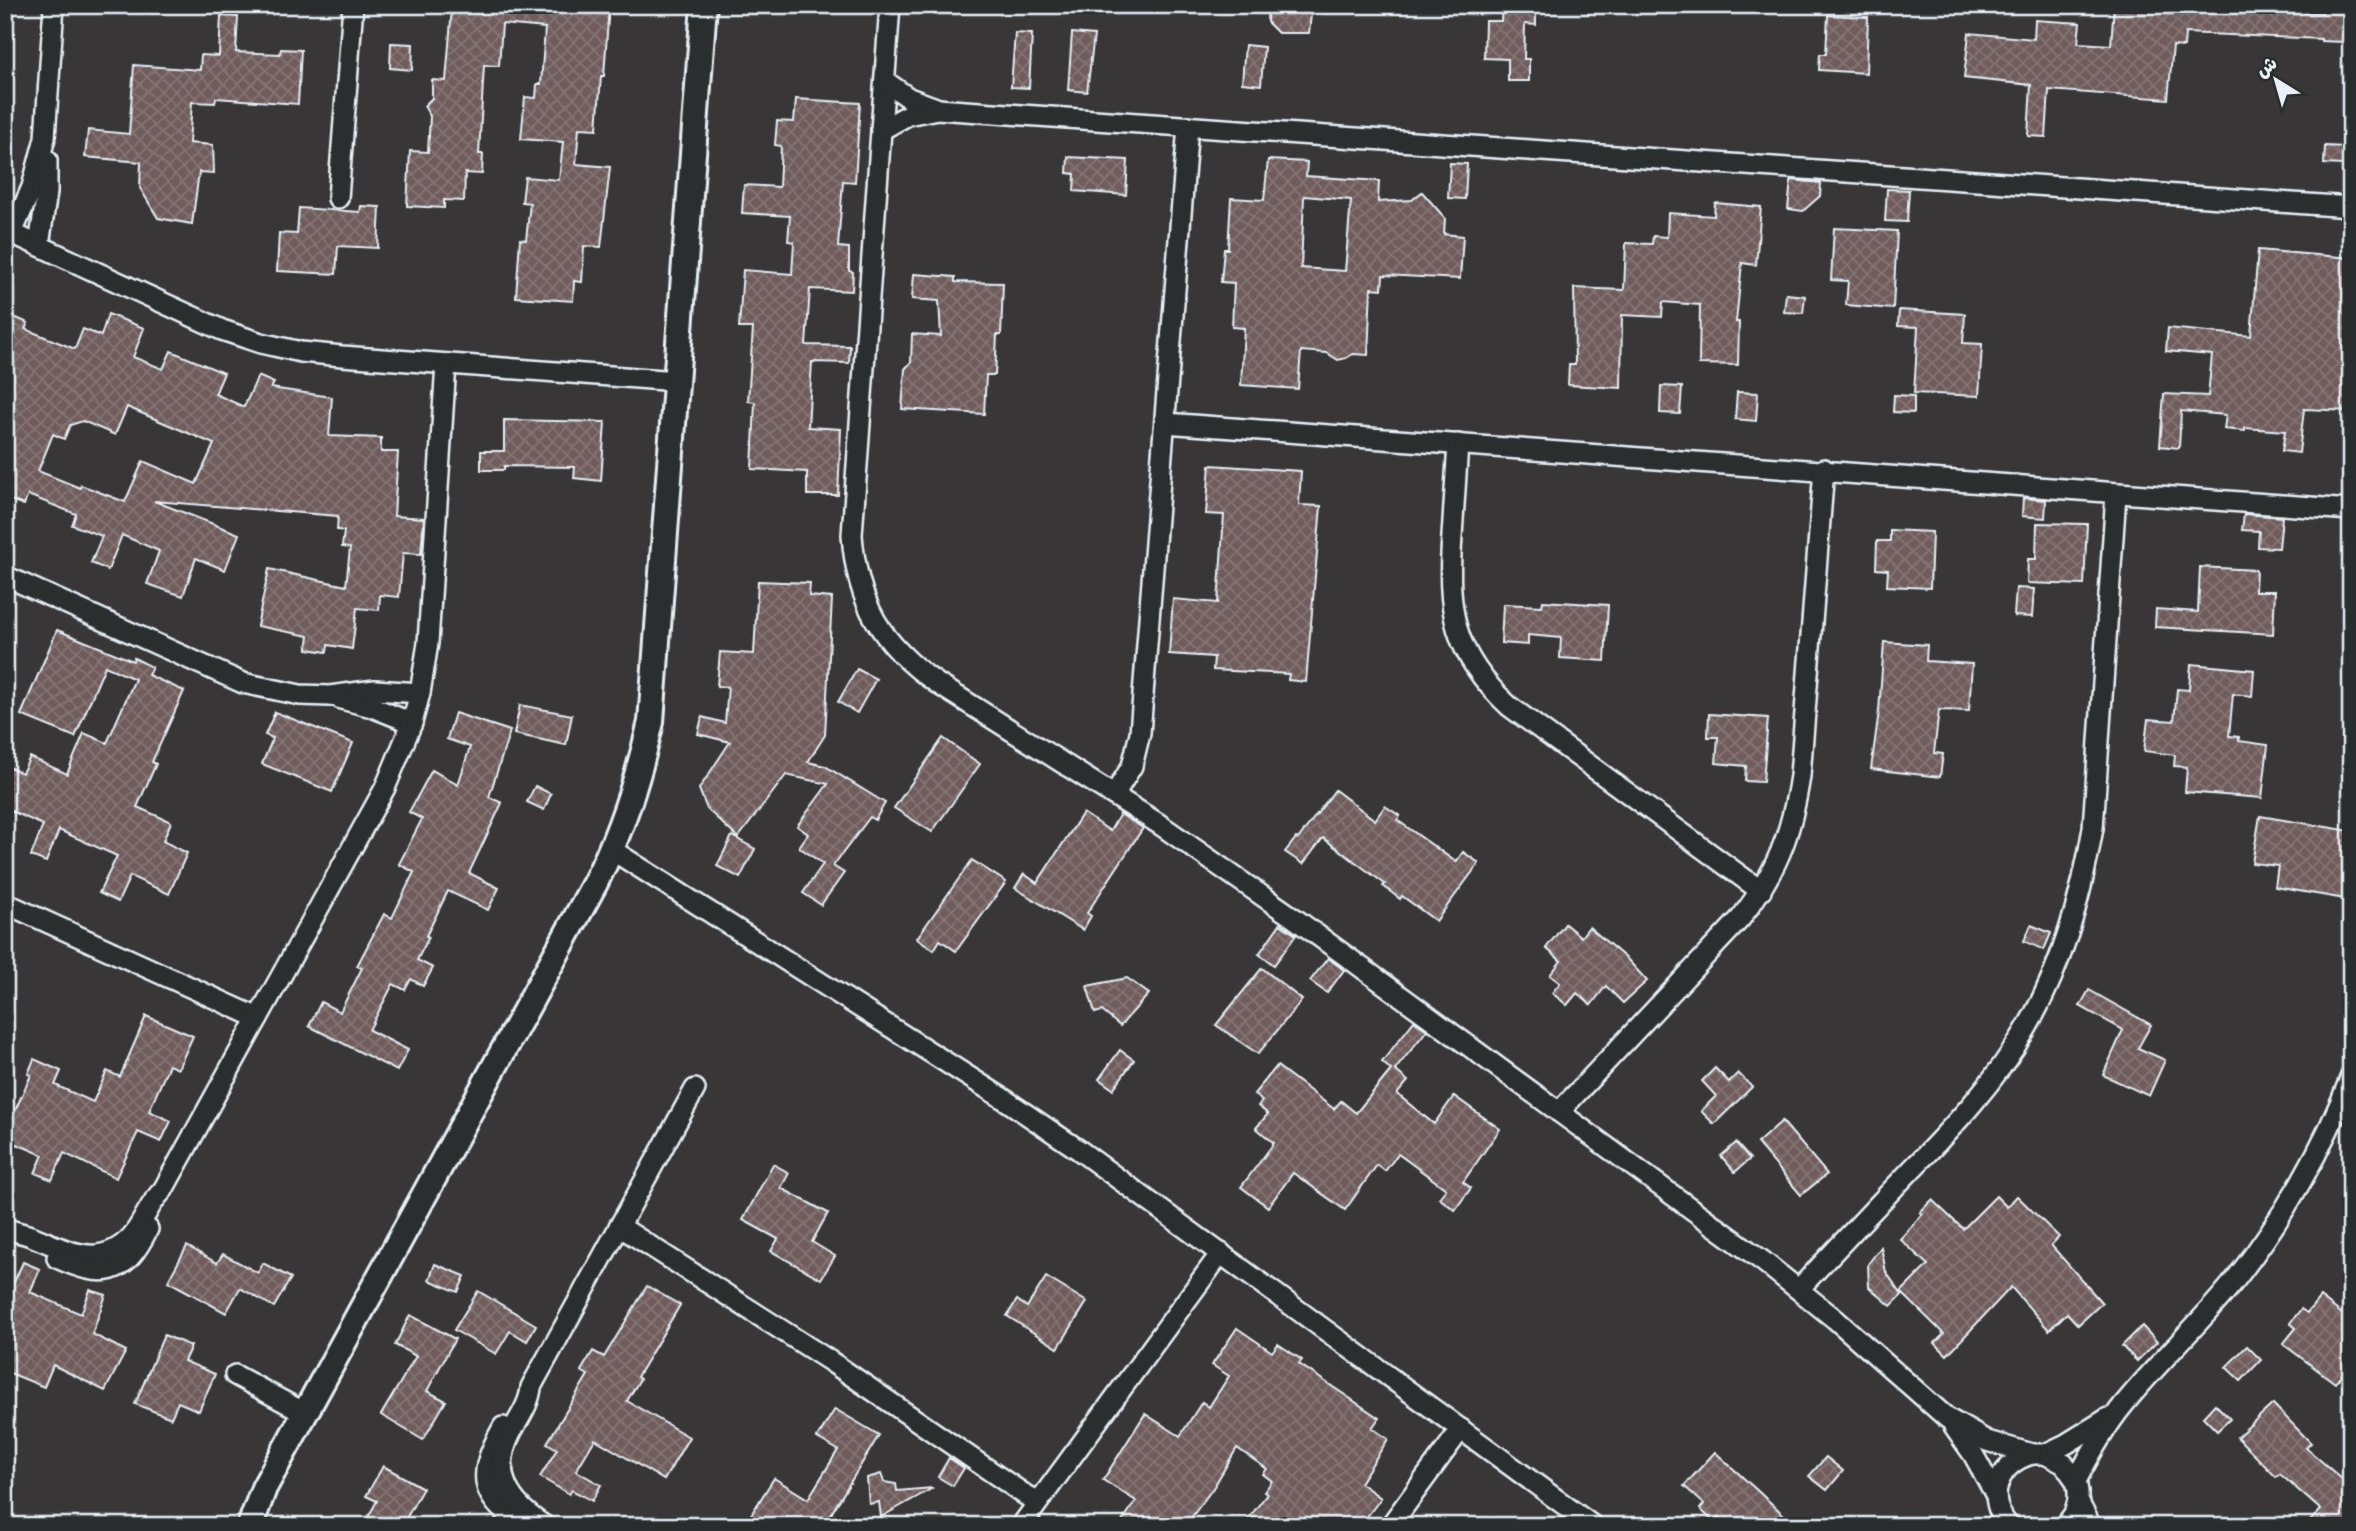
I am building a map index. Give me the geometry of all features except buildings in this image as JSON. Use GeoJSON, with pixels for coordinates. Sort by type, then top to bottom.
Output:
{"type":"FeatureCollection","features":[{"type":"Feature","properties":{"kind":"street"},"geometry":{"type":"LineString","coordinates":[[39,245],[47,192],[45,138],[54,5]]}},
{"type":"Feature","properties":{"kind":"street"},"geometry":{"type":"LineString","coordinates":[[338,198],[353,5]]}},
{"type":"Feature","properties":{"kind":"street"},"geometry":{"type":"LineString","coordinates":[[250,1526],[264,1488],[612,850],[627,811],[651,722],[704,5]]}},
{"type":"Feature","properties":{"kind":"street"},"geometry":{"type":"LineString","coordinates":[[891,5],[852,535],[862,595],[875,623],[887,639],[916,669],[1114,794],[1250,886],[1559,1112],[1798,1289],[1947,1418],[1987,1441],[2038,1454],[2064,1464],[2076,1481],[2078,1502],[2091,1526]]}},
{"type":"Feature","properties":{"kind":"street"},"geometry":{"type":"LineString","coordinates":[[885,81],[909,98],[937,109]]}},
{"type":"Feature","properties":{"kind":"street"},"geometry":{"type":"LineString","coordinates":[[881,130],[908,115],[937,109],[2351,207]]}},
{"type":"Feature","properties":{"kind":"street"},"geometry":{"type":"LineString","coordinates":[[1114,794],[1132,766],[1140,733],[1188,126]]}},
{"type":"Feature","properties":{"kind":"street"},"geometry":{"type":"LineString","coordinates":[[45,138],[32,187],[9,231],[222,330],[301,352],[677,381]]}},
{"type":"Feature","properties":{"kind":"street"},"geometry":{"type":"LineString","coordinates":[[10,1230],[30,1246],[89,1271],[111,1269],[131,1258],[158,1208],[163,1190],[385,788],[412,723],[428,643],[446,364]]}},
{"type":"Feature","properties":{"kind":"street"},"geometry":{"type":"LineString","coordinates":[[1165,423],[1824,469],[2116,494],[2351,510]]}},
{"type":"Feature","properties":{"kind":"street"},"geometry":{"type":"LineString","coordinates":[[1458,444],[1450,598],[1460,639],[1480,676],[1509,706],[1761,891]]}},
{"type":"Feature","properties":{"kind":"street"},"geometry":{"type":"LineString","coordinates":[[1559,1112],[1740,919],[1761,891],[1780,855],[1789,829],[1800,776],[1824,469]]}},
{"type":"Feature","properties":{"kind":"street"},"geometry":{"type":"LineString","coordinates":[[1798,1289],[1964,1115],[1997,1074],[2026,1029],[2050,982],[2070,932],[2084,881],[2093,828],[2116,494]]}},
{"type":"Feature","properties":{"kind":"street"},"geometry":{"type":"LineString","coordinates":[[5,576],[243,683],[291,693],[330,696],[372,707],[412,723]]}},
{"type":"Feature","properties":{"kind":"street"},"geometry":{"type":"LineString","coordinates":[[330,696],[375,691],[420,693]]}},
{"type":"Feature","properties":{"kind":"street"},"geometry":{"type":"LineString","coordinates":[[612,850],[1007,1101],[1090,1157],[1593,1526]]}},
{"type":"Feature","properties":{"kind":"street"},"geometry":{"type":"LineString","coordinates":[[5,902],[258,1018]]}},
{"type":"Feature","properties":{"kind":"street"},"geometry":{"type":"LineString","coordinates":[[2076,1481],[2098,1441],[2125,1403],[2188,1336],[2235,1279],[2278,1219],[2315,1155],[2351,1076]]}},
{"type":"Feature","properties":{"kind":"street"},"geometry":{"type":"LineString","coordinates":[[545,1526],[520,1508],[507,1487],[503,1475],[504,1449],[528,1401],[531,1387],[695,1089]]}},
{"type":"Feature","properties":{"kind":"street"},"geometry":{"type":"LineString","coordinates":[[619,1226],[830,1362],[1037,1503]]}},
{"type":"Feature","properties":{"kind":"street"},"geometry":{"type":"LineString","coordinates":[[1021,1526],[1221,1253]]}},
{"type":"Feature","properties":{"kind":"street"},"geometry":{"type":"LineString","coordinates":[[235,1375],[305,1413]]}},
{"type":"Feature","properties":{"kind":"street"},"geometry":{"type":"LineString","coordinates":[[524,1526],[506,1514],[492,1499],[485,1469],[490,1450],[519,1397],[531,1387]]}},
{"type":"Feature","properties":{"kind":"street"},"geometry":{"type":"LineString","coordinates":[[1994,1509],[2001,1475],[2014,1461],[2038,1454],[2087,1432],[2125,1403]]}},
{"type":"Feature","properties":{"kind":"street"},"geometry":{"type":"LineString","coordinates":[[1947,1418],[1973,1454],[1994,1509],[2008,1526]]}},
{"type":"Feature","properties":{"kind":"street"},"geometry":{"type":"LineString","coordinates":[[1390,1526],[1461,1429]]}},
{"type":"Feature","properties":{"kind":"street"},"geometry":{"type":"LineString","coordinates":[[233,1526],[264,1488]]}},
{"type":"Feature","properties":{"kind":"street"},"geometry":{"type":"LineString","coordinates":[[2065,1526],[2074,1514],[2078,1502]]}}]}
